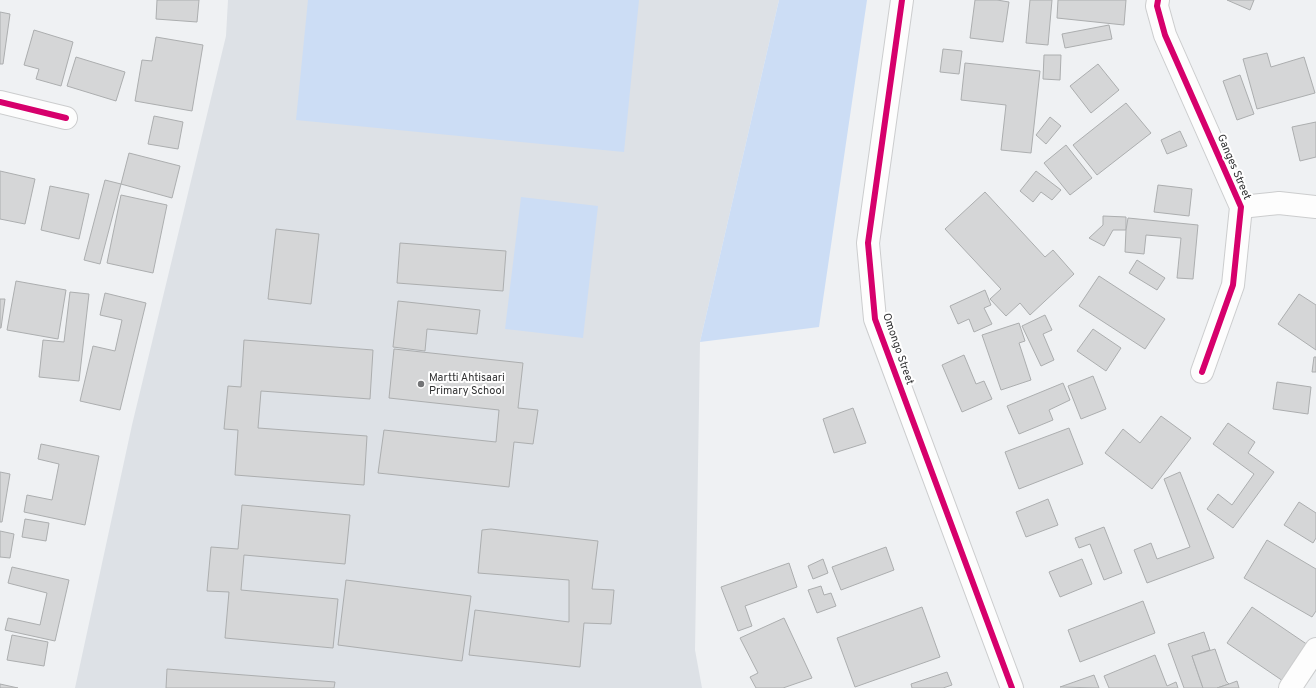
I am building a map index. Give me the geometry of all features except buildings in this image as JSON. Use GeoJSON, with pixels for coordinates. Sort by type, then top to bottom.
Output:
{"type":"FeatureCollection","features":[{"type":"Feature","properties":{"kind":"street","name":"Omongo Street"},"geometry":{"type":"LineString","coordinates":[[902,0],[868,243],[875,319],[1012,688]]}},
{"type":"Feature","properties":{"kind":"street","name":"Ganges Street"},"geometry":{"type":"LineString","coordinates":[[1158,0],[1157,6],[1165,35],[1241,207],[1233,284],[1202,372]]}},
{"type":"Feature","properties":{"kind":"street"},"geometry":{"type":"LineString","coordinates":[[0,102],[66,118]]}},
{"type":"Feature","properties":{"kind":"street"},"geometry":{"type":"LineString","coordinates":[[1241,207],[1279,202],[1316,207]]}},
{"type":"Feature","properties":{"kind":"street"},"geometry":{"type":"LineString","coordinates":[[1290,688],[1316,649]]}},
{"type":"Feature","properties":{"kind":"shaded area","name":"Martti Ahtisaari Primary School"},"geometry":{"type":"Polygon","coordinates":[[[228,0],[779,0],[700,342],[695,650],[702,688],[75,688],[132,425],[226,36],[228,0]]]}},
{"type":"Feature","properties":{"kind":"shaded area"},"geometry":{"type":"Polygon","coordinates":[[[308,0],[639,0],[624,152],[296,120],[308,0]]]}},
{"type":"Feature","properties":{"kind":"shaded area"},"geometry":{"type":"Polygon","coordinates":[[[779,0],[867,0],[819,327],[700,342],[779,0]]]}},
{"type":"Feature","properties":{"kind":"shaded area"},"geometry":{"type":"Polygon","coordinates":[[[521,197],[598,206],[583,338],[505,329],[521,197]]]}},
{"type":"Feature","properties":{"kind":"cycle path"},"geometry":{"type":"LineString","coordinates":[[902,0],[868,243],[875,319],[1012,688]]}},
{"type":"Feature","properties":{"kind":"cycle path"},"geometry":{"type":"LineString","coordinates":[[1158,0],[1157,6],[1165,35],[1241,207],[1233,285],[1202,372]]}},
{"type":"Feature","properties":{"kind":"cycle path"},"geometry":{"type":"LineString","coordinates":[[0,102],[66,118]]}},
{"type":"Feature","properties":{"kind":"place","name":"Martti Ahtisaari Primary School"},"geometry":{"type":"Point","coordinates":[421,384]}}]}
